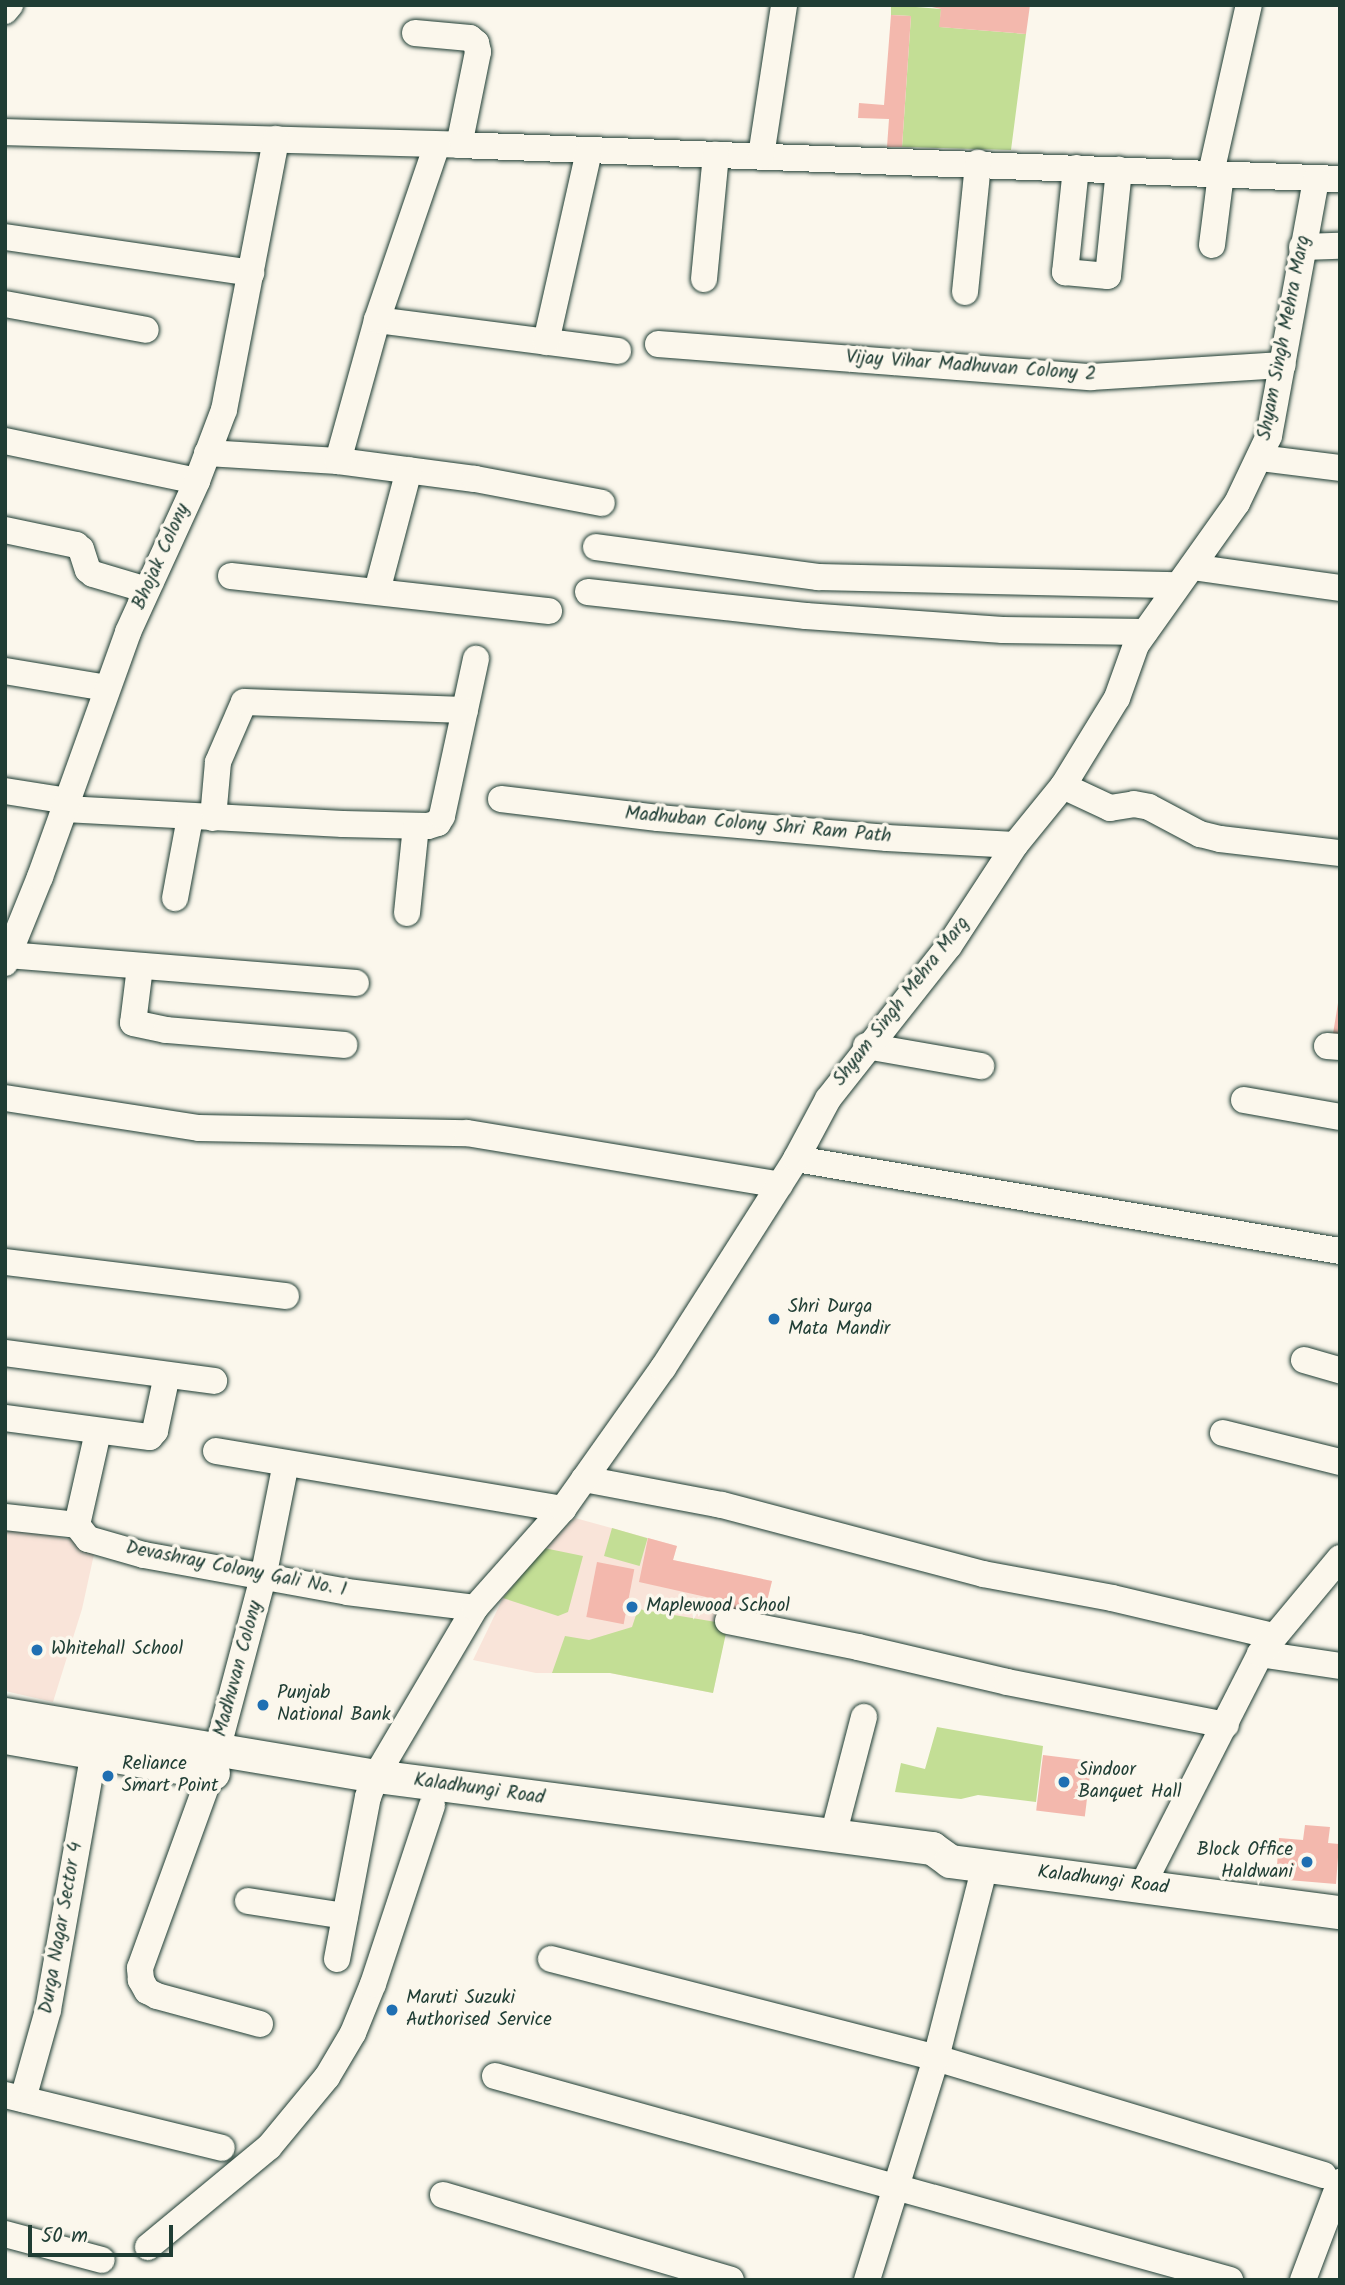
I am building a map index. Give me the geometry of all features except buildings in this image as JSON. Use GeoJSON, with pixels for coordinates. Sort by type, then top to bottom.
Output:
{"type":"FeatureCollection","features":[{"type":"Feature","properties":{"kind":"main road","name":"Kaladhungi Road"},"geometry":{"type":"LineString","coordinates":[[5,1714],[96,1742]]}},
{"type":"Feature","properties":{"kind":"main road","name":"Kaladhungi Road"},"geometry":{"type":"LineString","coordinates":[[5,1737],[96,1742],[372,1787],[601,1817],[931,1869],[950,1861]]}},
{"type":"Feature","properties":{"kind":"main road","name":"Kaladhungi Road"},"geometry":{"type":"LineString","coordinates":[[372,1787],[432,1806],[833,1836],[932,1848],[950,1861],[1340,1912]]}},
{"type":"Feature","properties":{"kind":"street"},"geometry":{"type":"LineString","coordinates":[[5,10],[10,5]]}},
{"type":"Feature","properties":{"kind":"street"},"geometry":{"type":"LineString","coordinates":[[761,156],[784,5]]}},
{"type":"Feature","properties":{"kind":"street"},"geometry":{"type":"LineString","coordinates":[[1212,245],[1216,174],[1249,5]]}},
{"type":"Feature","properties":{"kind":"street"},"geometry":{"type":"LineString","coordinates":[[338,461],[377,320],[448,145],[478,52],[476,43],[470,38],[415,33]]}},
{"type":"Feature","properties":{"kind":"street"},"geometry":{"type":"LineString","coordinates":[[5,132],[978,163],[1328,179]]}},
{"type":"Feature","properties":{"kind":"street","name":"Bhojak Colony"},"geometry":{"type":"LineString","coordinates":[[6,959],[11,928],[67,805],[107,688],[147,590],[197,481],[224,410],[276,139]]}},
{"type":"Feature","properties":{"kind":"street"},"geometry":{"type":"LineString","coordinates":[[546,342],[589,151]]}},
{"type":"Feature","properties":{"kind":"street"},"geometry":{"type":"LineString","coordinates":[[704,279],[716,155]]}},
{"type":"Feature","properties":{"kind":"street"},"geometry":{"type":"LineString","coordinates":[[965,292],[978,163]]}},
{"type":"Feature","properties":{"kind":"street"},"geometry":{"type":"LineString","coordinates":[[1076,168],[1065,272],[1108,276],[1119,170]]}},
{"type":"Feature","properties":{"kind":"street","name":"Shyam Singh Mehra Marg"},"geometry":{"type":"LineString","coordinates":[[337,1959],[372,1787],[475,1608],[563,1509],[704,1307],[780,1185],[828,1099],[866,1046],[949,946],[1015,845],[1063,786],[1117,698],[1136,645],[1237,503],[1269,436],[1302,247],[1328,179]]}},
{"type":"Feature","properties":{"kind":"street"},"geometry":{"type":"LineString","coordinates":[[5,237],[251,273]]}},
{"type":"Feature","properties":{"kind":"street"},"geometry":{"type":"LineString","coordinates":[[1302,247],[1340,246]]}},
{"type":"Feature","properties":{"kind":"street"},"geometry":{"type":"LineString","coordinates":[[5,304],[146,330]]}},
{"type":"Feature","properties":{"kind":"street"},"geometry":{"type":"LineString","coordinates":[[377,320],[618,351]]}},
{"type":"Feature","properties":{"kind":"street","name":"Vijay Vihar Madhuvan Colony 2"},"geometry":{"type":"LineString","coordinates":[[658,344],[1091,377],[1283,365]]}},
{"type":"Feature","properties":{"kind":"street"},"geometry":{"type":"LineString","coordinates":[[5,441],[197,481]]}},
{"type":"Feature","properties":{"kind":"street"},"geometry":{"type":"LineString","coordinates":[[207,453],[338,461],[475,479],[602,503]]}},
{"type":"Feature","properties":{"kind":"street"},"geometry":{"type":"LineString","coordinates":[[1260,458],[1340,468]]}},
{"type":"Feature","properties":{"kind":"street"},"geometry":{"type":"LineString","coordinates":[[377,591],[409,470]]}},
{"type":"Feature","properties":{"kind":"street"},"geometry":{"type":"LineString","coordinates":[[5,530],[76,545],[81,549],[88,570],[93,574],[147,590]]}},
{"type":"Feature","properties":{"kind":"street"},"geometry":{"type":"LineString","coordinates":[[596,547],[818,577],[1185,576],[1340,588]]}},
{"type":"Feature","properties":{"kind":"street"},"geometry":{"type":"LineString","coordinates":[[231,576],[549,611]]}},
{"type":"Feature","properties":{"kind":"street"},"geometry":{"type":"LineString","coordinates":[[588,592],[806,616],[1003,630],[1145,632]]}},
{"type":"Feature","properties":{"kind":"street"},"geometry":{"type":"LineString","coordinates":[[5,791],[67,805],[201,818],[416,826],[438,823],[442,816],[476,659]]}},
{"type":"Feature","properties":{"kind":"street"},"geometry":{"type":"LineString","coordinates":[[5,671],[107,688]]}},
{"type":"Feature","properties":{"kind":"street"},"geometry":{"type":"LineString","coordinates":[[175,898],[218,762],[244,702],[465,710]]}},
{"type":"Feature","properties":{"kind":"street"},"geometry":{"type":"LineString","coordinates":[[1063,786],[1110,808],[1134,804],[1149,807],[1199,834],[1220,839],[1340,853]]}},
{"type":"Feature","properties":{"kind":"street","name":"Madhuban Colony Shri Ram Path"},"geometry":{"type":"LineString","coordinates":[[501,799],[685,821],[887,838],[1015,845]]}},
{"type":"Feature","properties":{"kind":"street"},"geometry":{"type":"LineString","coordinates":[[407,913],[416,826]]}},
{"type":"Feature","properties":{"kind":"street"},"geometry":{"type":"LineString","coordinates":[[6,959],[356,983]]}},
{"type":"Feature","properties":{"kind":"street"},"geometry":{"type":"LineString","coordinates":[[140,967],[132,1023],[166,1030],[344,1045]]}},
{"type":"Feature","properties":{"kind":"street"},"geometry":{"type":"LineString","coordinates":[[866,1046],[981,1066]]}},
{"type":"Feature","properties":{"kind":"street"},"geometry":{"type":"LineString","coordinates":[[5,1098],[199,1128],[467,1133],[780,1185]]}},
{"type":"Feature","properties":{"kind":"street"},"geometry":{"type":"LineString","coordinates":[[1244,1100],[1340,1116]]}},
{"type":"Feature","properties":{"kind":"street"},"geometry":{"type":"LineString","coordinates":[[796,1158],[1340,1251]]}},
{"type":"Feature","properties":{"kind":"street"},"geometry":{"type":"LineString","coordinates":[[5,1262],[286,1296]]}},
{"type":"Feature","properties":{"kind":"street"},"geometry":{"type":"LineString","coordinates":[[5,1353],[214,1381]]}},
{"type":"Feature","properties":{"kind":"street"},"geometry":{"type":"LineString","coordinates":[[1304,1360],[1340,1370]]}},
{"type":"Feature","properties":{"kind":"street"},"geometry":{"type":"LineString","coordinates":[[5,1418],[150,1437],[155,1432],[167,1376]]}},
{"type":"Feature","properties":{"kind":"street"},"geometry":{"type":"LineString","coordinates":[[77,1525],[98,1432]]}},
{"type":"Feature","properties":{"kind":"street"},"geometry":{"type":"LineString","coordinates":[[1223,1433],[1340,1462]]}},
{"type":"Feature","properties":{"kind":"street"},"geometry":{"type":"LineString","coordinates":[[216,1451],[563,1509]]}},
{"type":"Feature","properties":{"kind":"street","name":"Madhuvan Colony"},"geometry":{"type":"LineString","coordinates":[[260,2024],[147,1991],[141,1980],[140,1968],[214,1762],[264,1578],[286,1463]]}},
{"type":"Feature","properties":{"kind":"street"},"geometry":{"type":"LineString","coordinates":[[584,1479],[722,1505],[983,1574],[1112,1598],[1340,1666]]}},
{"type":"Feature","properties":{"kind":"street","name":"Devashray Colony Gali No. 1"},"geometry":{"type":"LineString","coordinates":[[5,1517],[77,1525],[88,1539],[144,1555],[264,1578],[475,1608]]}},
{"type":"Feature","properties":{"kind":"street"},"geometry":{"type":"LineString","coordinates":[[1142,1886],[1267,1645],[1340,1558]]}},
{"type":"Feature","properties":{"kind":"street"},"geometry":{"type":"LineString","coordinates":[[728,1621],[858,1647],[1007,1682],[1226,1725]]}},
{"type":"Feature","properties":{"kind":"street"},"geometry":{"type":"LineString","coordinates":[[833,1836],[864,1717]]}},
{"type":"Feature","properties":{"kind":"street","name":"Durga Nagar Sector 4"},"geometry":{"type":"LineString","coordinates":[[14,2097],[48,2010],[96,1742]]}},
{"type":"Feature","properties":{"kind":"street"},"geometry":{"type":"LineString","coordinates":[[148,2247],[269,2147],[327,2077],[353,2033],[373,1984],[432,1806]]}},
{"type":"Feature","properties":{"kind":"street"},"geometry":{"type":"LineString","coordinates":[[867,2280],[936,2058],[985,1866]]}},
{"type":"Feature","properties":{"kind":"street"},"geometry":{"type":"LineString","coordinates":[[248,1901],[345,1916]]}},
{"type":"Feature","properties":{"kind":"street"},"geometry":{"type":"LineString","coordinates":[[551,1959],[936,2058],[1332,2178],[1303,2280]]}},
{"type":"Feature","properties":{"kind":"street"},"geometry":{"type":"LineString","coordinates":[[495,2076],[1230,2280]]}},
{"type":"Feature","properties":{"kind":"street"},"geometry":{"type":"LineString","coordinates":[[14,2097],[222,2148]]}},
{"type":"Feature","properties":{"kind":"street"},"geometry":{"type":"LineString","coordinates":[[443,2196],[732,2280]]}},
{"type":"Feature","properties":{"kind":"street"},"geometry":{"type":"LineString","coordinates":[[5,2234],[102,2260]]}},
{"type":"Feature","properties":{"kind":"shaded area","name":"Maplewood School"},"geometry":{"type":"Polygon","coordinates":[[[575,1518],[677,1546],[673,1560],[772,1581],[762,1621],[729,1617],[713,1693],[610,1673],[536,1673],[473,1660],[503,1598],[532,1560],[575,1518]]]}},
{"type":"Feature","properties":{"kind":"shaded area","name":"Whitehall School"},"geometry":{"type":"Polygon","coordinates":[[[5,1526],[96,1545],[82,1609],[53,1702],[5,1691],[5,1526]]]}},
{"type":"Feature","properties":{"kind":"green space"},"geometry":{"type":"Polygon","coordinates":[[[891,5],[941,9],[940,27],[1026,34],[1011,150],[902,147],[911,16],[891,15],[891,5]]]}},
{"type":"Feature","properties":{"kind":"green space"},"geometry":{"type":"Polygon","coordinates":[[[612,1528],[648,1538],[640,1566],[604,1556],[612,1528]]]}},
{"type":"Feature","properties":{"kind":"green space"},"geometry":{"type":"Polygon","coordinates":[[[544,1548],[583,1556],[568,1612],[558,1616],[503,1598],[544,1548]]]}},
{"type":"Feature","properties":{"kind":"green space"},"geometry":{"type":"Polygon","coordinates":[[[638,1609],[728,1624],[713,1693],[610,1673],[552,1673],[565,1636],[589,1640],[632,1627],[638,1609]]]}},
{"type":"Feature","properties":{"kind":"green space"},"geometry":{"type":"Polygon","coordinates":[[[937,1727],[1043,1746],[1036,1802],[978,1795],[961,1799],[895,1792],[901,1763],[925,1769],[937,1727]]]}},
{"type":"Feature","properties":{"kind":"place","name":"Shri Durga Mata Mandir"},"geometry":{"type":"Point","coordinates":[774,1319]}},
{"type":"Feature","properties":{"kind":"place","name":"Maplewood School"},"geometry":{"type":"Point","coordinates":[632,1607]}},
{"type":"Feature","properties":{"kind":"place","name":"Whitehall School"},"geometry":{"type":"Point","coordinates":[37,1650]}},
{"type":"Feature","properties":{"kind":"place","name":"Punjab National Bank"},"geometry":{"type":"Point","coordinates":[263,1705]}},
{"type":"Feature","properties":{"kind":"place","name":"Reliance Smart Point"},"geometry":{"type":"Point","coordinates":[108,1776]}},
{"type":"Feature","properties":{"kind":"place","name":"Sindoor Banquet Hall"},"geometry":{"type":"Point","coordinates":[1064,1782]}},
{"type":"Feature","properties":{"kind":"place","name":"Block Office Haldwani"},"geometry":{"type":"Point","coordinates":[1307,1862]}},
{"type":"Feature","properties":{"kind":"place","name":"Maruti Suzuki Authorised Service"},"geometry":{"type":"Point","coordinates":[392,2010]}}]}
